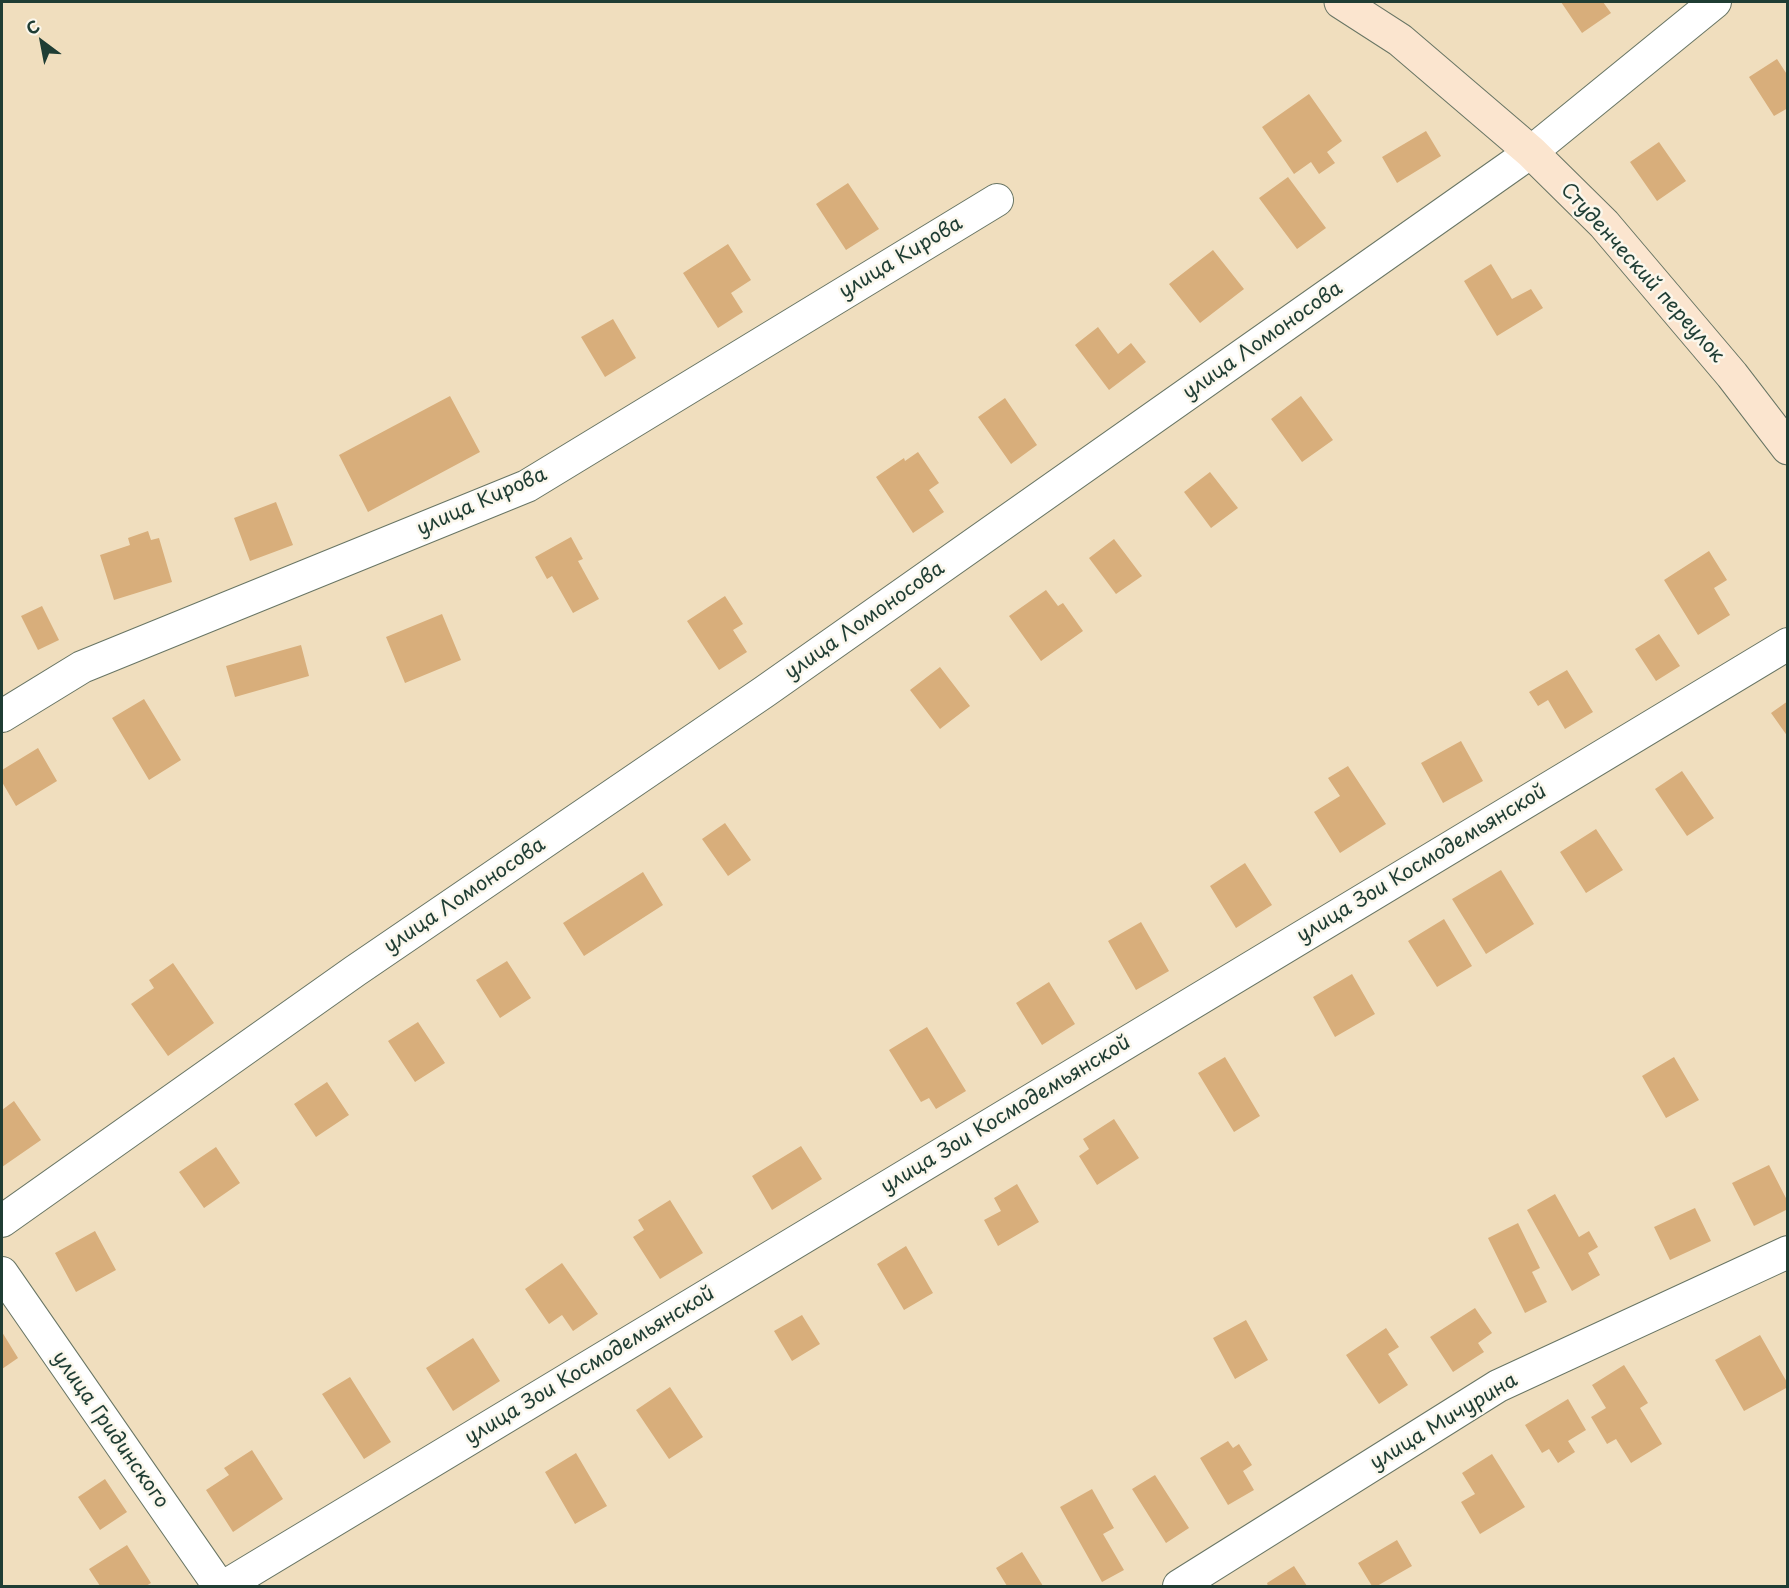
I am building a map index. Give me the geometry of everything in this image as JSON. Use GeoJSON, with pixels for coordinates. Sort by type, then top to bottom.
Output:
{"type":"FeatureCollection","features":[{"type":"Feature","properties":{"kind":"main road","name":"Студенческий переулок"},"geometry":{"type":"LineString","coordinates":[[1341,2],[1400,40],[1531,152],[1605,224],[1732,375],[1788,448]]}},
{"type":"Feature","properties":{"kind":"street","name":"улица Ломоносова"},"geometry":{"type":"LineString","coordinates":[[2,1221],[355,971],[764,693],[1531,152],[1715,2]]}},
{"type":"Feature","properties":{"kind":"street","name":"улица Кирова"},"geometry":{"type":"LineString","coordinates":[[2,716],[82,667],[527,486],[998,200]]}},
{"type":"Feature","properties":{"kind":"street","name":"улица Зои Космодемьянской"},"geometry":{"type":"LineString","coordinates":[[225,1587],[1788,644]]}},
{"type":"Feature","properties":{"kind":"street","name":"улица Мичурина"},"geometry":{"type":"LineString","coordinates":[[1179,1587],[1498,1386],[1788,1252]]}},
{"type":"Feature","properties":{"kind":"street","name":"улица Гридинского"},"geometry":{"type":"LineString","coordinates":[[2,1273],[219,1587]]}},
{"type":"Feature","properties":{"kind":"building"},"geometry":{"type":"Polygon","coordinates":[[[1561,2],[1603,2],[1611,13],[1582,33],[1561,2]]]}},
{"type":"Feature","properties":{"kind":"building"},"geometry":{"type":"Polygon","coordinates":[[[1777,59],[1788,76],[1788,108],[1774,116],[1749,77],[1777,59]]]}},
{"type":"Feature","properties":{"kind":"building"},"geometry":{"type":"Polygon","coordinates":[[[1309,94],[1342,141],[1327,152],[1335,163],[1319,174],[1311,162],[1294,174],[1262,127],[1309,94]]]}},
{"type":"Feature","properties":{"kind":"building"},"geometry":{"type":"Polygon","coordinates":[[[1426,131],[1441,156],[1397,183],[1382,157],[1426,131]]]}},
{"type":"Feature","properties":{"kind":"building"},"geometry":{"type":"Polygon","coordinates":[[[1659,142],[1686,181],[1657,201],[1630,162],[1659,142]]]}},
{"type":"Feature","properties":{"kind":"building"},"geometry":{"type":"Polygon","coordinates":[[[1288,177],[1326,228],[1297,249],[1259,198],[1288,177]]]}},
{"type":"Feature","properties":{"kind":"building"},"geometry":{"type":"Polygon","coordinates":[[[848,183],[879,229],[846,250],[816,204],[848,183]]]}},
{"type":"Feature","properties":{"kind":"building"},"geometry":{"type":"Polygon","coordinates":[[[728,244],[751,280],[731,293],[743,312],[718,328],[683,273],[728,244]]]}},
{"type":"Feature","properties":{"kind":"building"},"geometry":{"type":"Polygon","coordinates":[[[1213,250],[1244,289],[1200,323],[1169,284],[1213,250]]]}},
{"type":"Feature","properties":{"kind":"building"},"geometry":{"type":"Polygon","coordinates":[[[1491,264],[1512,299],[1531,289],[1543,308],[1497,336],[1464,281],[1491,264]]]}},
{"type":"Feature","properties":{"kind":"building"},"geometry":{"type":"Polygon","coordinates":[[[613,319],[636,358],[605,377],[581,337],[613,319]]]}},
{"type":"Feature","properties":{"kind":"building"},"geometry":{"type":"Polygon","coordinates":[[[1098,327],[1118,354],[1131,343],[1146,362],[1109,390],[1075,345],[1098,327]]]}},
{"type":"Feature","properties":{"kind":"building"},"geometry":{"type":"Polygon","coordinates":[[[450,396],[480,452],[368,512],[339,455],[450,396]]]}},
{"type":"Feature","properties":{"kind":"building"},"geometry":{"type":"Polygon","coordinates":[[[1301,396],[1333,440],[1302,462],[1271,419],[1301,396]]]}},
{"type":"Feature","properties":{"kind":"building"},"geometry":{"type":"Polygon","coordinates":[[[1005,398],[1037,445],[1011,464],[978,417],[1005,398]]]}},
{"type":"Feature","properties":{"kind":"building"},"geometry":{"type":"Polygon","coordinates":[[[918,452],[939,483],[929,490],[944,512],[913,533],[876,477],[904,458],[905,461],[918,452]]]}},
{"type":"Feature","properties":{"kind":"building"},"geometry":{"type":"Polygon","coordinates":[[[1210,472],[1238,508],[1211,528],[1184,492],[1210,472]]]}},
{"type":"Feature","properties":{"kind":"building"},"geometry":{"type":"Polygon","coordinates":[[[276,502],[293,545],[250,561],[234,518],[276,502]]]}},
{"type":"Feature","properties":{"kind":"building"},"geometry":{"type":"Polygon","coordinates":[[[148,531],[151,540],[159,538],[172,582],[114,600],[100,555],[130,545],[128,538],[148,531]]]}},
{"type":"Feature","properties":{"kind":"building"},"geometry":{"type":"Polygon","coordinates":[[[571,537],[583,559],[578,561],[599,599],[573,613],[552,576],[547,579],[535,557],[571,537]]]}},
{"type":"Feature","properties":{"kind":"building"},"geometry":{"type":"Polygon","coordinates":[[[1114,539],[1142,576],[1116,594],[1089,558],[1114,539]]]}},
{"type":"Feature","properties":{"kind":"building"},"geometry":{"type":"Polygon","coordinates":[[[1709,551],[1727,580],[1714,588],[1730,615],[1698,635],[1664,580],[1709,551]]]}},
{"type":"Feature","properties":{"kind":"building"},"geometry":{"type":"Polygon","coordinates":[[[1046,590],[1058,606],[1063,603],[1083,631],[1041,661],[1009,616],[1046,590]]]}},
{"type":"Feature","properties":{"kind":"building"},"geometry":{"type":"Polygon","coordinates":[[[725,596],[743,624],[733,630],[747,652],[719,670],[687,621],[725,596]]]}},
{"type":"Feature","properties":{"kind":"building"},"geometry":{"type":"Polygon","coordinates":[[[42,606],[59,640],[38,650],[21,616],[42,606]]]}},
{"type":"Feature","properties":{"kind":"building"},"geometry":{"type":"Polygon","coordinates":[[[442,614],[461,660],[405,683],[386,637],[442,614]]]}},
{"type":"Feature","properties":{"kind":"building"},"geometry":{"type":"Polygon","coordinates":[[[1659,634],[1680,666],[1656,681],[1635,649],[1659,634]]]}},
{"type":"Feature","properties":{"kind":"building"},"geometry":{"type":"Polygon","coordinates":[[[301,645],[309,676],[235,697],[226,666],[301,645]]]}},
{"type":"Feature","properties":{"kind":"building"},"geometry":{"type":"Polygon","coordinates":[[[940,667],[970,706],[940,729],[910,690],[940,667]]]}},
{"type":"Feature","properties":{"kind":"building"},"geometry":{"type":"Polygon","coordinates":[[[1567,670],[1593,712],[1565,729],[1548,700],[1538,706],[1529,692],[1567,670]]]}},
{"type":"Feature","properties":{"kind":"building"},"geometry":{"type":"Polygon","coordinates":[[[144,699],[181,760],[149,780],[112,718],[144,699]]]}},
{"type":"Feature","properties":{"kind":"building"},"geometry":{"type":"Polygon","coordinates":[[[1788,701],[1788,737],[1771,713],[1788,701]]]}},
{"type":"Feature","properties":{"kind":"building"},"geometry":{"type":"Polygon","coordinates":[[[1461,741],[1483,781],[1443,803],[1421,763],[1461,741]]]}},
{"type":"Feature","properties":{"kind":"building"},"geometry":{"type":"Polygon","coordinates":[[[38,748],[57,781],[16,806],[2,782],[2,770],[38,748]]]}},
{"type":"Feature","properties":{"kind":"building"},"geometry":{"type":"Polygon","coordinates":[[[1348,766],[1386,824],[1340,853],[1314,812],[1340,796],[1328,778],[1348,766]]]}},
{"type":"Feature","properties":{"kind":"building"},"geometry":{"type":"Polygon","coordinates":[[[1682,771],[1714,818],[1687,836],[1655,789],[1682,771]]]}},
{"type":"Feature","properties":{"kind":"building"},"geometry":{"type":"Polygon","coordinates":[[[725,823],[751,860],[728,876],[702,839],[725,823]]]}},
{"type":"Feature","properties":{"kind":"building"},"geometry":{"type":"Polygon","coordinates":[[[1596,829],[1623,870],[1586,893],[1560,852],[1596,829]]]}},
{"type":"Feature","properties":{"kind":"building"},"geometry":{"type":"Polygon","coordinates":[[[1245,863],[1272,905],[1236,928],[1210,886],[1245,863]]]}},
{"type":"Feature","properties":{"kind":"building"},"geometry":{"type":"Polygon","coordinates":[[[1501,870],[1534,924],[1486,954],[1452,899],[1501,870]]]}},
{"type":"Feature","properties":{"kind":"building"},"geometry":{"type":"Polygon","coordinates":[[[643,872],[663,905],[584,956],[563,923],[643,872]]]}},
{"type":"Feature","properties":{"kind":"building"},"geometry":{"type":"Polygon","coordinates":[[[1444,919],[1472,966],[1437,987],[1408,941],[1444,919]]]}},
{"type":"Feature","properties":{"kind":"building"},"geometry":{"type":"Polygon","coordinates":[[[1141,922],[1169,971],[1136,990],[1108,941],[1141,922]]]}},
{"type":"Feature","properties":{"kind":"building"},"geometry":{"type":"Polygon","coordinates":[[[507,961],[531,998],[500,1018],[476,980],[507,961]]]}},
{"type":"Feature","properties":{"kind":"building"},"geometry":{"type":"Polygon","coordinates":[[[173,963],[214,1023],[168,1056],[131,1004],[154,988],[149,980],[173,963]]]}},
{"type":"Feature","properties":{"kind":"building"},"geometry":{"type":"Polygon","coordinates":[[[1352,974],[1375,1014],[1335,1037],[1313,997],[1352,974]]]}},
{"type":"Feature","properties":{"kind":"building"},"geometry":{"type":"Polygon","coordinates":[[[1049,982],[1075,1024],[1042,1045],[1016,1003],[1049,982]]]}},
{"type":"Feature","properties":{"kind":"building"},"geometry":{"type":"Polygon","coordinates":[[[418,1022],[445,1063],[415,1082],[388,1041],[418,1022]]]}},
{"type":"Feature","properties":{"kind":"building"},"geometry":{"type":"Polygon","coordinates":[[[927,1027],[966,1091],[936,1109],[929,1098],[921,1102],[889,1050],[927,1027]]]}},
{"type":"Feature","properties":{"kind":"building"},"geometry":{"type":"Polygon","coordinates":[[[1225,1057],[1260,1116],[1234,1132],[1198,1073],[1225,1057]]]}},
{"type":"Feature","properties":{"kind":"building"},"geometry":{"type":"Polygon","coordinates":[[[1674,1057],[1699,1100],[1666,1118],[1642,1076],[1674,1057]]]}},
{"type":"Feature","properties":{"kind":"building"},"geometry":{"type":"Polygon","coordinates":[[[327,1082],[349,1115],[316,1137],[294,1104],[327,1082]]]}},
{"type":"Feature","properties":{"kind":"building"},"geometry":{"type":"Polygon","coordinates":[[[14,1101],[41,1140],[2,1167],[2,1110],[14,1101]]]}},
{"type":"Feature","properties":{"kind":"building"},"geometry":{"type":"Polygon","coordinates":[[[1114,1119],[1139,1158],[1097,1185],[1079,1156],[1089,1149],[1083,1139],[1114,1119]]]}},
{"type":"Feature","properties":{"kind":"building"},"geometry":{"type":"Polygon","coordinates":[[[801,1146],[822,1179],[772,1210],[752,1176],[801,1146]]]}},
{"type":"Feature","properties":{"kind":"building"},"geometry":{"type":"Polygon","coordinates":[[[216,1147],[240,1183],[204,1208],[179,1172],[216,1147]]]}},
{"type":"Feature","properties":{"kind":"building"},"geometry":{"type":"Polygon","coordinates":[[[1769,1165],[1788,1202],[1788,1209],[1754,1226],[1732,1183],[1769,1165]]]}},
{"type":"Feature","properties":{"kind":"building"},"geometry":{"type":"Polygon","coordinates":[[[1017,1184],[1039,1222],[998,1246],[984,1220],[1001,1211],[994,1198],[1017,1184]]]}},
{"type":"Feature","properties":{"kind":"building"},"geometry":{"type":"Polygon","coordinates":[[[1555,1194],[1579,1237],[1589,1231],[1598,1247],[1588,1253],[1600,1275],[1572,1291],[1527,1210],[1555,1194]]]}},
{"type":"Feature","properties":{"kind":"building"},"geometry":{"type":"Polygon","coordinates":[[[670,1200],[703,1253],[660,1279],[633,1237],[644,1230],[638,1220],[670,1200]]]}},
{"type":"Feature","properties":{"kind":"building"},"geometry":{"type":"Polygon","coordinates":[[[1695,1208],[1711,1241],[1670,1260],[1654,1227],[1695,1208]]]}},
{"type":"Feature","properties":{"kind":"building"},"geometry":{"type":"Polygon","coordinates":[[[1518,1223],[1540,1268],[1532,1272],[1547,1302],[1525,1313],[1488,1238],[1518,1223]]]}},
{"type":"Feature","properties":{"kind":"building"},"geometry":{"type":"Polygon","coordinates":[[[95,1231],[116,1270],[76,1292],[55,1253],[95,1231]]]}},
{"type":"Feature","properties":{"kind":"building"},"geometry":{"type":"Polygon","coordinates":[[[906,1246],[933,1293],[904,1310],[877,1264],[906,1246]]]}},
{"type":"Feature","properties":{"kind":"building"},"geometry":{"type":"Polygon","coordinates":[[[562,1263],[598,1314],[573,1331],[562,1315],[549,1324],[525,1289],[562,1263]]]}},
{"type":"Feature","properties":{"kind":"building"},"geometry":{"type":"Polygon","coordinates":[[[1475,1308],[1492,1333],[1478,1343],[1484,1352],[1453,1372],[1430,1337],[1475,1308]]]}},
{"type":"Feature","properties":{"kind":"building"},"geometry":{"type":"Polygon","coordinates":[[[802,1315],[820,1344],[792,1361],[774,1331],[802,1315]]]}},
{"type":"Feature","properties":{"kind":"building"},"geometry":{"type":"Polygon","coordinates":[[[1246,1320],[1268,1360],[1235,1379],[1213,1338],[1246,1320]]]}},
{"type":"Feature","properties":{"kind":"building"},"geometry":{"type":"Polygon","coordinates":[[[1386,1328],[1399,1347],[1388,1354],[1408,1385],[1379,1404],[1346,1355],[1386,1328]]]}},
{"type":"Feature","properties":{"kind":"building"},"geometry":{"type":"Polygon","coordinates":[[[2,1332],[18,1358],[2,1369],[2,1332]]]}},
{"type":"Feature","properties":{"kind":"building"},"geometry":{"type":"Polygon","coordinates":[[[1760,1335],[1788,1387],[1744,1411],[1715,1360],[1760,1335]]]}},
{"type":"Feature","properties":{"kind":"building"},"geometry":{"type":"Polygon","coordinates":[[[473,1338],[500,1381],[453,1411],[426,1368],[473,1338]]]}},
{"type":"Feature","properties":{"kind":"building"},"geometry":{"type":"Polygon","coordinates":[[[1624,1365],[1648,1403],[1640,1408],[1662,1444],[1631,1463],[1616,1439],[1607,1444],[1591,1417],[1606,1408],[1592,1385],[1624,1365]]]}},
{"type":"Feature","properties":{"kind":"building"},"geometry":{"type":"Polygon","coordinates":[[[350,1377],[391,1442],[364,1459],[322,1394],[350,1377]]]}},
{"type":"Feature","properties":{"kind":"building"},"geometry":{"type":"Polygon","coordinates":[[[670,1387],[703,1437],[669,1459],[636,1410],[670,1387]]]}},
{"type":"Feature","properties":{"kind":"building"},"geometry":{"type":"Polygon","coordinates":[[[1568,1399],[1586,1430],[1568,1441],[1575,1452],[1558,1463],[1549,1449],[1542,1453],[1525,1425],[1568,1399]]]}},
{"type":"Feature","properties":{"kind":"building"},"geometry":{"type":"Polygon","coordinates":[[[1228,1441],[1233,1448],[1239,1444],[1252,1465],[1243,1471],[1254,1490],[1228,1505],[1200,1458],[1228,1441]]]}},
{"type":"Feature","properties":{"kind":"building"},"geometry":{"type":"Polygon","coordinates":[[[252,1450],[283,1499],[233,1532],[206,1490],[229,1475],[224,1468],[252,1450]]]}},
{"type":"Feature","properties":{"kind":"building"},"geometry":{"type":"Polygon","coordinates":[[[576,1453],[607,1506],[575,1524],[545,1472],[576,1453]]]}},
{"type":"Feature","properties":{"kind":"building"},"geometry":{"type":"Polygon","coordinates":[[[1492,1454],[1525,1507],[1480,1534],[1461,1502],[1475,1494],[1462,1473],[1492,1454]]]}},
{"type":"Feature","properties":{"kind":"building"},"geometry":{"type":"Polygon","coordinates":[[[1155,1475],[1189,1528],[1166,1543],[1132,1489],[1155,1475]]]}},
{"type":"Feature","properties":{"kind":"building"},"geometry":{"type":"Polygon","coordinates":[[[105,1479],[127,1512],[100,1530],[78,1497],[105,1479]]]}},
{"type":"Feature","properties":{"kind":"building"},"geometry":{"type":"Polygon","coordinates":[[[1092,1489],[1114,1528],[1103,1534],[1124,1570],[1102,1582],[1060,1507],[1092,1489]]]}},
{"type":"Feature","properties":{"kind":"building"},"geometry":{"type":"Polygon","coordinates":[[[1397,1540],[1412,1566],[1377,1586],[1372,1586],[1358,1563],[1397,1540]]]}},
{"type":"Feature","properties":{"kind":"building"},"geometry":{"type":"Polygon","coordinates":[[[127,1545],[151,1583],[146,1586],[100,1586],[89,1569],[127,1545]]]}},
{"type":"Feature","properties":{"kind":"building"},"geometry":{"type":"Polygon","coordinates":[[[1022,1552],[1043,1586],[1007,1586],[996,1568],[1022,1552]]]}},
{"type":"Feature","properties":{"kind":"building"},"geometry":{"type":"Polygon","coordinates":[[[1294,1566],[1307,1586],[1268,1586],[1267,1583],[1294,1566]]]}}]}
